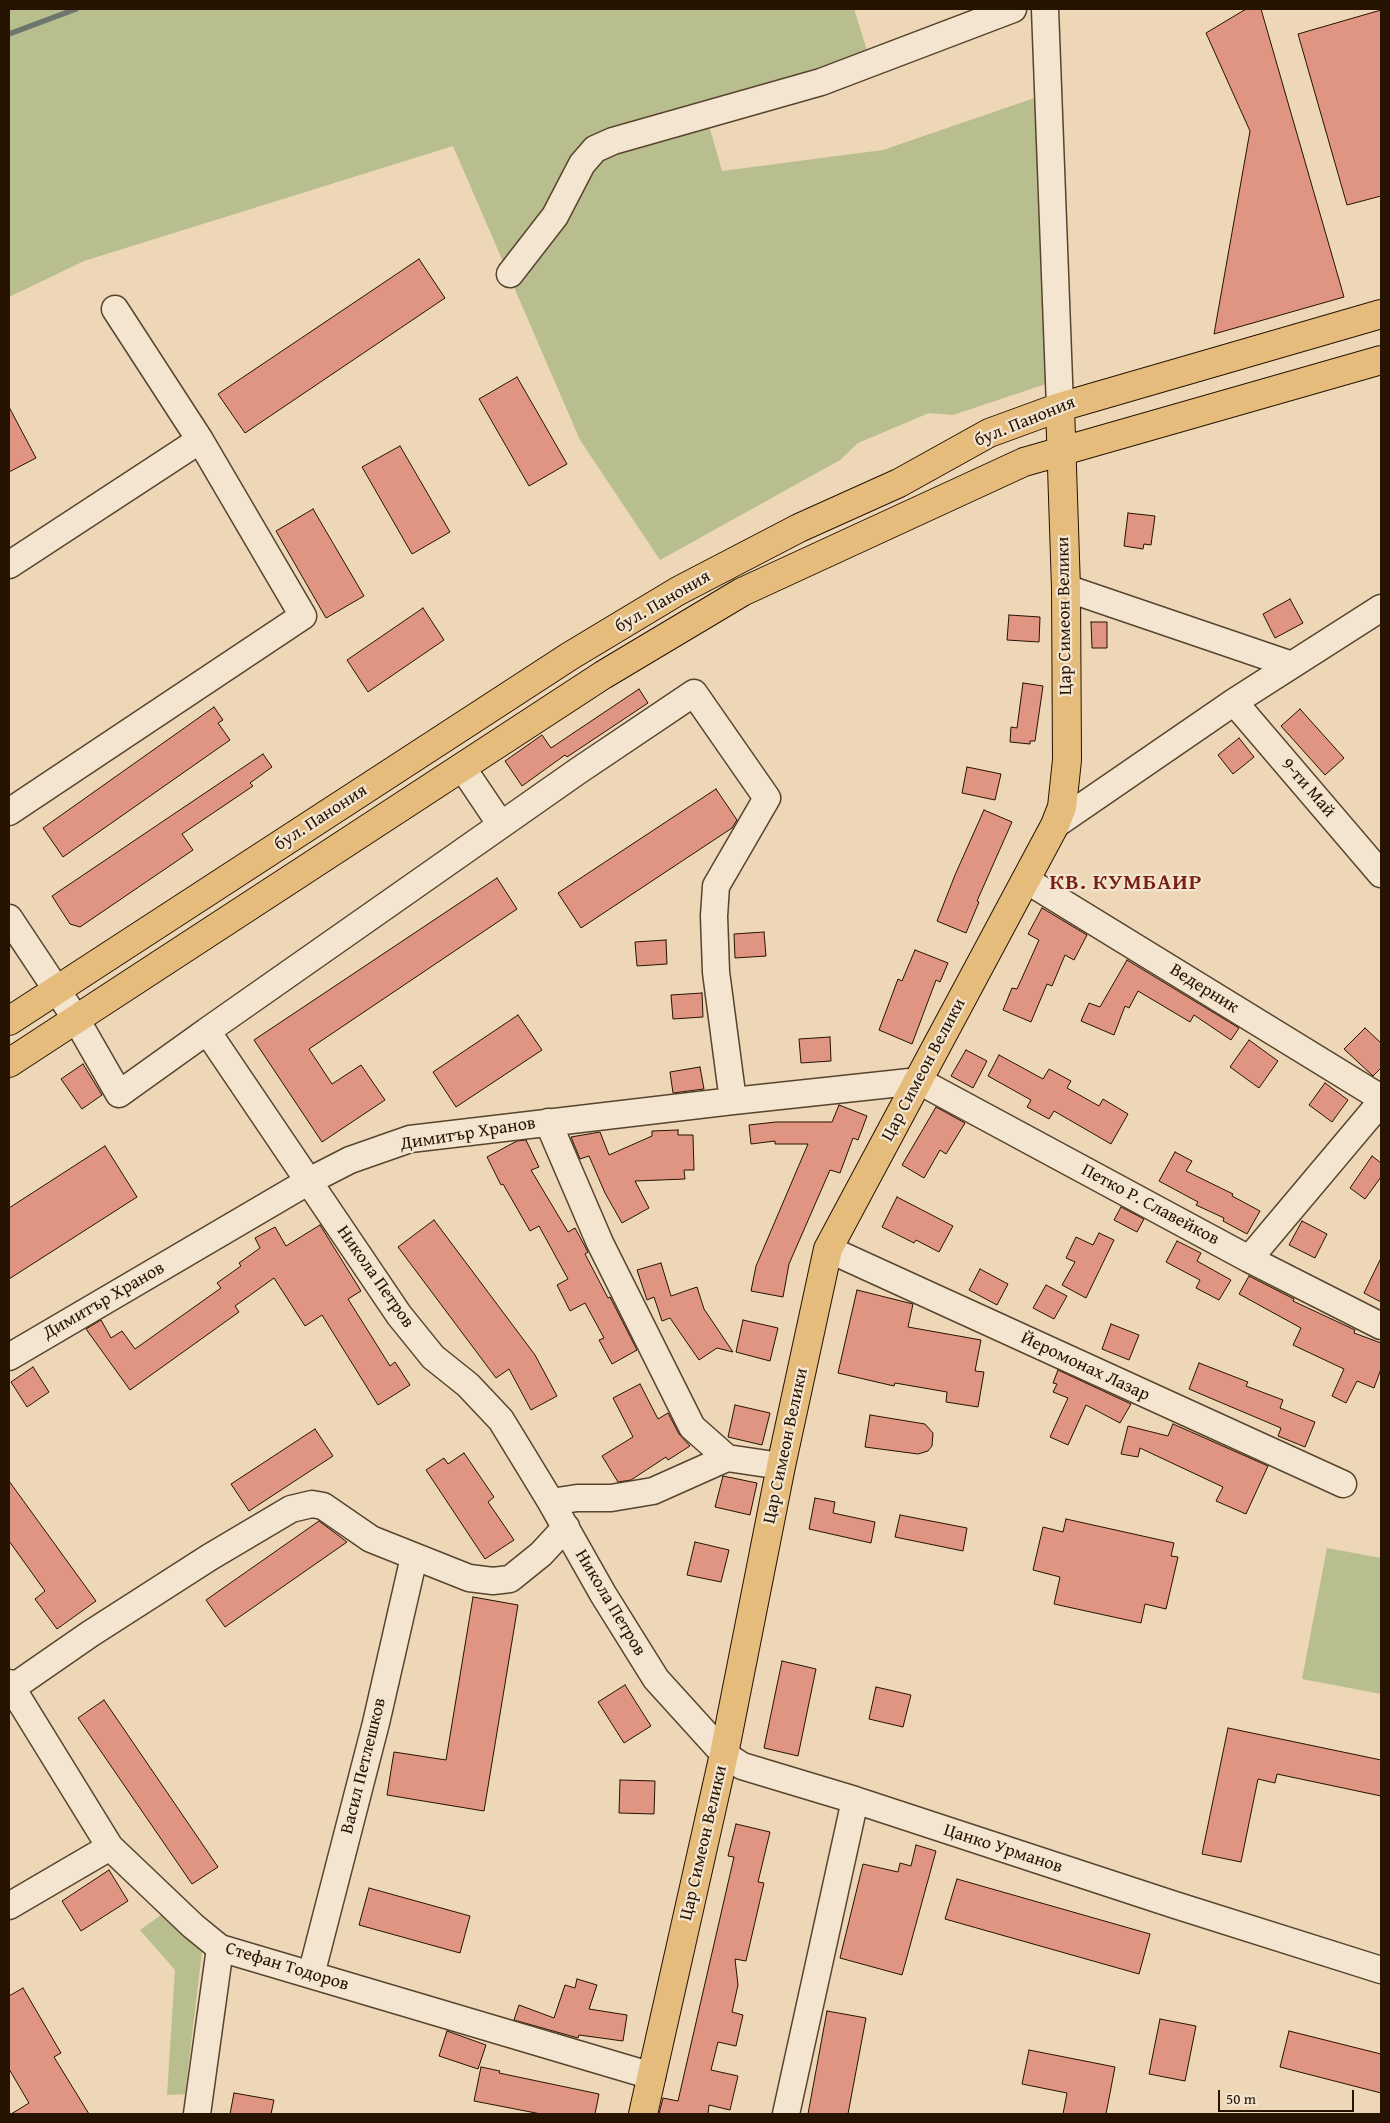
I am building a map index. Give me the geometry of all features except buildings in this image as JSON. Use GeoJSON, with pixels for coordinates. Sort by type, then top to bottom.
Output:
{"type":"FeatureCollection","features":[{"type":"Feature","properties":{"kind":"main road","name":"бул. Панония"},"geometry":{"type":"LineString","coordinates":[[9,1021],[570,656],[678,591],[799,528],[899,483],[989,433],[1060,407],[1381,314]]}},
{"type":"Feature","properties":{"kind":"main road","name":"бул. Панония"},"geometry":{"type":"LineString","coordinates":[[9,1063],[603,676],[742,592],[1024,462],[1381,360]]}},
{"type":"Feature","properties":{"kind":"main road","name":"Цар Симеон Велики"},"geometry":{"type":"LineString","coordinates":[[644,2114],[724,1754],[781,1466],[828,1249],[846,1212],[919,1081],[1056,825],[1062,807],[1067,760],[1066,588],[1060,407]]}},
{"type":"Feature","properties":{"kind":"street"},"geometry":{"type":"LineString","coordinates":[[510,274],[555,216],[582,164],[594,149],[613,141],[820,82],[1013,9]]}},
{"type":"Feature","properties":{"kind":"street"},"geometry":{"type":"LineString","coordinates":[[1045,9],[1060,407]]}},
{"type":"Feature","properties":{"kind":"street"},"geometry":{"type":"LineString","coordinates":[[9,812],[303,616],[200,440],[115,310]]}},
{"type":"Feature","properties":{"kind":"street"},"geometry":{"type":"LineString","coordinates":[[9,565],[200,440]]}},
{"type":"Feature","properties":{"kind":"street"},"geometry":{"type":"LineString","coordinates":[[1066,588],[1292,665]]}},
{"type":"Feature","properties":{"kind":"street","name":"Цар Симеон Велики"},"geometry":{"type":"LineString","coordinates":[[1056,825],[1234,702],[1381,608]]}},
{"type":"Feature","properties":{"kind":"street"},"geometry":{"type":"LineString","coordinates":[[9,918],[76,1019],[119,1094],[501,825],[694,693],[767,798],[716,886],[714,916],[716,972],[733,1101]]}},
{"type":"Feature","properties":{"kind":"street","name":"9-ти Май"},"geometry":{"type":"LineString","coordinates":[[1234,702],[1381,874]]}},
{"type":"Feature","properties":{"kind":"street"},"geometry":{"type":"LineString","coordinates":[[462,767],[501,825]]}},
{"type":"Feature","properties":{"kind":"street","name":"Ведерник"},"geometry":{"type":"LineString","coordinates":[[1026,880],[1381,1098]]}},
{"type":"Feature","properties":{"kind":"street","name":"Никола Петров"},"geometry":{"type":"LineString","coordinates":[[207,1031],[399,1315],[433,1357],[468,1386],[501,1420],[552,1502],[603,1594],[656,1679]]}},
{"type":"Feature","properties":{"kind":"street","name":"Димитър Хранов"},"geometry":{"type":"LineString","coordinates":[[9,1357],[309,1181],[350,1160],[410,1139],[919,1081]]}},
{"type":"Feature","properties":{"kind":"street","name":"Петко Р. Славейков"},"geometry":{"type":"LineString","coordinates":[[919,1081],[1249,1259],[1381,1326]]}},
{"type":"Feature","properties":{"kind":"street"},"geometry":{"type":"LineString","coordinates":[[1249,1259],[1381,1102]]}},
{"type":"Feature","properties":{"kind":"street"},"geometry":{"type":"LineString","coordinates":[[548,1122],[600,1243],[692,1427],[727,1458]]}},
{"type":"Feature","properties":{"kind":"street","name":"Йеромонах Лазар"},"geometry":{"type":"LineString","coordinates":[[828,1249],[1343,1484]]}},
{"type":"Feature","properties":{"kind":"street"},"geometry":{"type":"LineString","coordinates":[[552,1502],[576,1498],[611,1498],[653,1491],[727,1458],[781,1466]]}},
{"type":"Feature","properties":{"kind":"street"},"geometry":{"type":"LineString","coordinates":[[10,1685],[210,1557],[291,1510],[312,1504],[323,1506],[371,1540],[469,1578],[493,1581],[510,1578],[541,1554],[566,1527]]}},
{"type":"Feature","properties":{"kind":"street","name":"Васил Петлешков"},"geometry":{"type":"LineString","coordinates":[[311,1975],[376,1723],[414,1557]]}},
{"type":"Feature","properties":{"kind":"street","name":"Цанко Урманов"},"geometry":{"type":"LineString","coordinates":[[656,1679],[724,1754],[742,1766],[855,1800],[1128,1890],[1381,1970]]}},
{"type":"Feature","properties":{"kind":"street","name":"Стефан Тодоров"},"geometry":{"type":"LineString","coordinates":[[10,1685],[110,1847],[193,1926],[220,1948],[652,2076]]}},
{"type":"Feature","properties":{"kind":"street"},"geometry":{"type":"LineString","coordinates":[[786,2114],[855,1800]]}},
{"type":"Feature","properties":{"kind":"street"},"geometry":{"type":"LineString","coordinates":[[9,1906],[110,1847]]}},
{"type":"Feature","properties":{"kind":"street"},"geometry":{"type":"LineString","coordinates":[[197,2114],[220,1948]]}},
{"type":"Feature","properties":{"kind":"green space"},"geometry":{"type":"Polygon","coordinates":[[[9,9],[854,9],[871,63],[706,115],[722,171],[883,150],[1049,93],[1058,380],[953,415],[929,413],[858,443],[840,460],[660,560],[580,440],[453,146],[84,261],[9,297],[9,9]]]}},
{"type":"Feature","properties":{"kind":"green space"},"geometry":{"type":"Polygon","coordinates":[[[1327,1548],[1381,1558],[1381,1694],[1302,1679],[1327,1548]]]}},
{"type":"Feature","properties":{"kind":"green space"},"geometry":{"type":"Polygon","coordinates":[[[161,1915],[202,1952],[185,2094],[167,2095],[175,1970],[140,1930],[161,1915]]]}},
{"type":"Feature","properties":{"kind":"waterway"},"geometry":{"type":"LineString","coordinates":[[9,34],[76,9]]}},
{"type":"Feature","properties":{"kind":"district","name":"КВ. КУМБАИР"},"geometry":{"type":"Point","coordinates":[1126,883]}}]}
